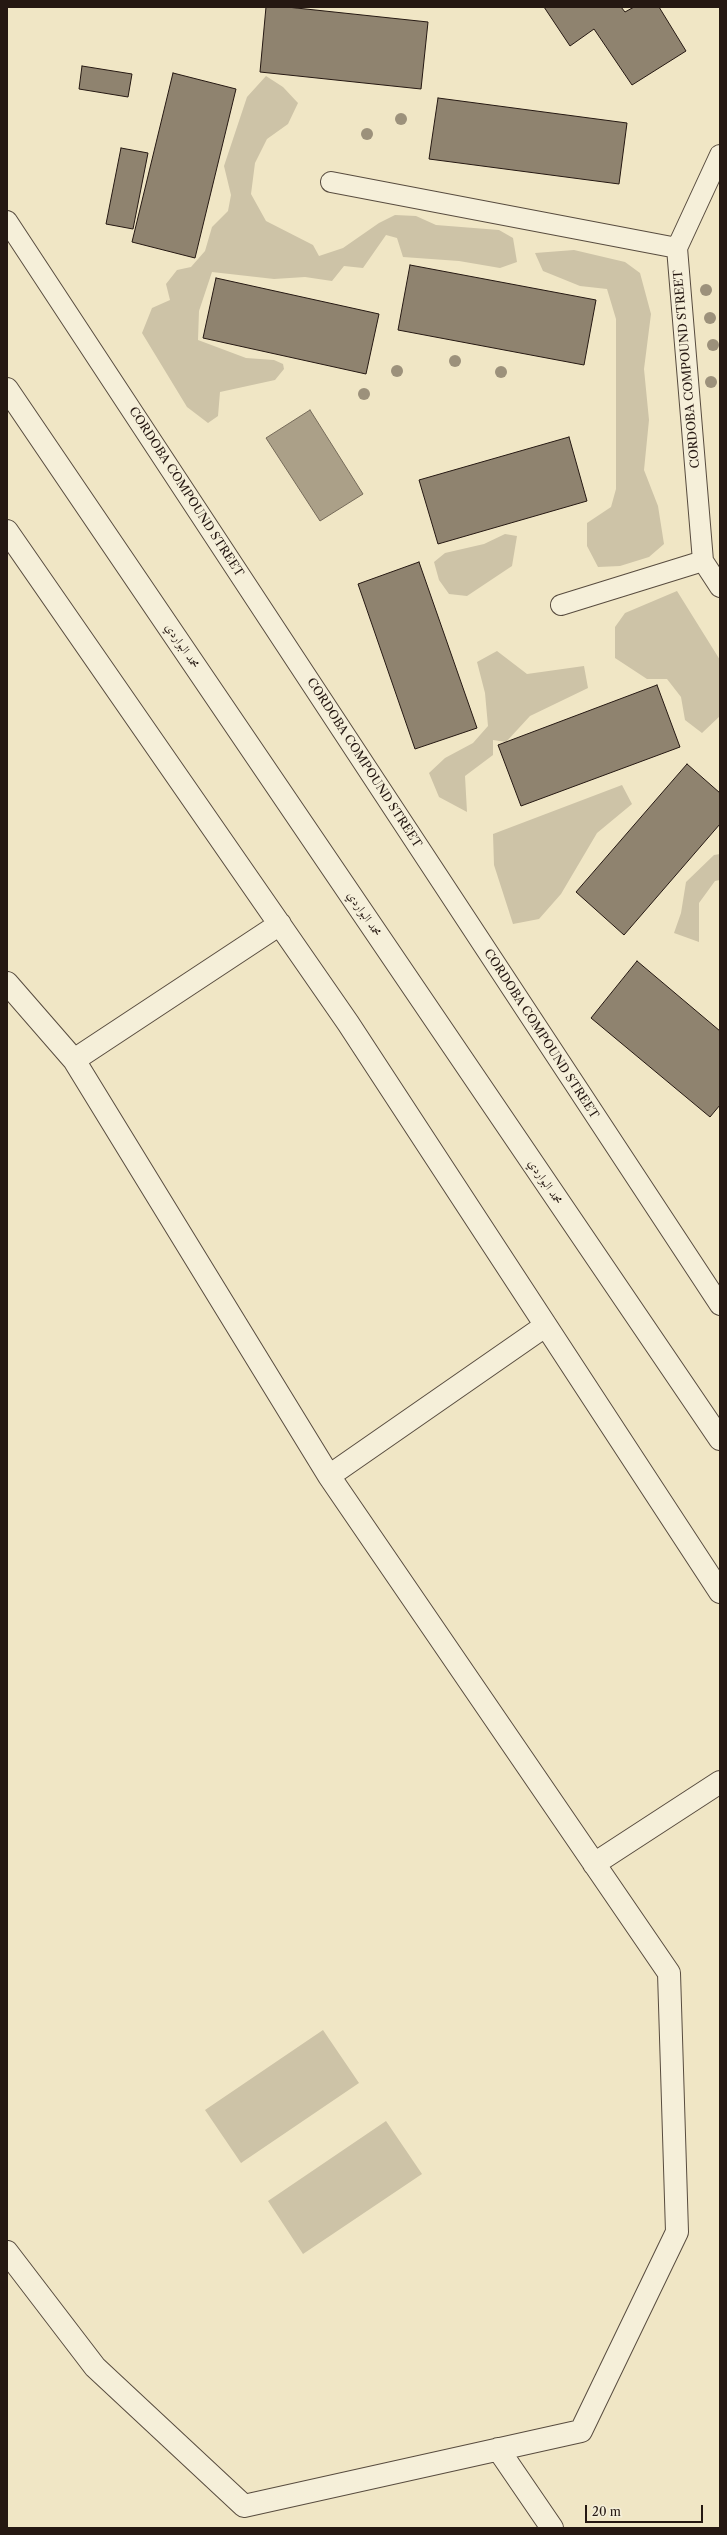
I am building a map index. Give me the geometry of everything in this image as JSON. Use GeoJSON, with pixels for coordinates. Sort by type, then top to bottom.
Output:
{"type":"FeatureCollection","features":[{"type":"Feature","properties":{"kind":"street","name":"محمد البواردي"},"geometry":{"type":"LineString","coordinates":[[7,389],[720,1439]]}},
{"type":"Feature","properties":{"kind":"street"},"geometry":{"type":"LineString","coordinates":[[7,531],[348,1023],[720,1592]]}},
{"type":"Feature","properties":{"kind":"street"},"geometry":{"type":"LineString","coordinates":[[74,1060],[280,924]]}},
{"type":"Feature","properties":{"kind":"street"},"geometry":{"type":"LineString","coordinates":[[7,983],[74,1060],[329,1476],[669,1973],[676,2232],[581,2431],[244,2506],[95,2367],[7,2252]]}},
{"type":"Feature","properties":{"kind":"street"},"geometry":{"type":"LineString","coordinates":[[329,1476],[546,1326]]}},
{"type":"Feature","properties":{"kind":"street"},"geometry":{"type":"LineString","coordinates":[[594,1864],[720,1782]]}},
{"type":"Feature","properties":{"kind":"street"},"geometry":{"type":"LineString","coordinates":[[498,2449],[552,2528]]}},
{"type":"Feature","properties":{"kind":"lane","name":"CORDOBA COMPOUND STREET"},"geometry":{"type":"LineString","coordinates":[[720,155],[677,248],[703,561],[720,587]]}},
{"type":"Feature","properties":{"kind":"lane"},"geometry":{"type":"LineString","coordinates":[[331,182],[677,248]]}},
{"type":"Feature","properties":{"kind":"lane","name":"CORDOBA COMPOUND STREET"},"geometry":{"type":"LineString","coordinates":[[7,221],[720,1306]]}},
{"type":"Feature","properties":{"kind":"lane"},"geometry":{"type":"LineString","coordinates":[[561,605],[703,561]]}},
{"type":"Feature","properties":{"kind":"shaded area"},"geometry":{"type":"Polygon","coordinates":[[[266,76],[283,87],[298,103],[288,124],[267,139],[255,163],[251,194],[266,221],[313,245],[319,256],[343,248],[379,223],[395,215],[416,216],[436,225],[499,230],[513,238],[517,262],[500,268],[459,261],[403,257],[397,238],[386,235],[363,268],[344,266],[332,281],[305,277],[274,279],[212,272],[199,311],[198,340],[246,358],[274,360],[283,364],[284,369],[275,380],[220,392],[218,416],[208,423],[187,407],[142,333],[152,308],[170,300],[166,284],[177,270],[191,267],[205,251],[212,227],[228,211],[231,195],[224,166],[247,97],[266,76]]]}},
{"type":"Feature","properties":{"kind":"shaded area"},"geometry":{"type":"Polygon","coordinates":[[[574,250],[625,262],[640,273],[651,314],[644,369],[649,420],[644,470],[658,506],[664,544],[649,557],[620,566],[598,567],[587,546],[587,523],[611,507],[616,489],[616,319],[607,289],[580,286],[543,271],[535,253],[574,250]]]}},
{"type":"Feature","properties":{"kind":"shaded area"},"geometry":{"type":"Polygon","coordinates":[[[310,410],[363,494],[320,521],[266,438],[310,410]]]}},
{"type":"Feature","properties":{"kind":"shaded area"},"geometry":{"type":"Polygon","coordinates":[[[505,534],[517,536],[512,566],[467,596],[449,594],[439,580],[434,562],[445,553],[484,544],[505,534]]]}},
{"type":"Feature","properties":{"kind":"shaded area"},"geometry":{"type":"Polygon","coordinates":[[[677,591],[720,660],[720,716],[702,733],[685,720],[681,697],[667,679],[647,679],[615,658],[615,627],[625,613],[677,591]]]}},
{"type":"Feature","properties":{"kind":"shaded area"},"geometry":{"type":"Polygon","coordinates":[[[497,651],[527,674],[584,666],[588,688],[530,716],[506,742],[493,740],[493,755],[465,776],[467,812],[439,797],[429,773],[445,758],[473,743],[488,726],[485,693],[477,662],[497,651]]]}},
{"type":"Feature","properties":{"kind":"shaded area"},"geometry":{"type":"Polygon","coordinates":[[[622,785],[632,804],[597,833],[561,894],[539,919],[513,924],[494,865],[493,834],[622,785]]]}},
{"type":"Feature","properties":{"kind":"shaded area"},"geometry":{"type":"Polygon","coordinates":[[[720,854],[720,880],[715,881],[699,903],[699,942],[674,933],[681,913],[686,882],[714,855],[720,854]]]}},
{"type":"Feature","properties":{"kind":"shaded area"},"geometry":{"type":"Polygon","coordinates":[[[323,2030],[359,2083],[241,2163],[205,2110],[323,2030]]]}},
{"type":"Feature","properties":{"kind":"shaded area"},"geometry":{"type":"Polygon","coordinates":[[[386,2121],[422,2174],[303,2254],[268,2201],[386,2121]]]}},
{"type":"Feature","properties":{"kind":"building"},"geometry":{"type":"Polygon","coordinates":[[[266,7],[287,7],[428,22],[421,89],[260,72],[266,7]]]}},
{"type":"Feature","properties":{"kind":"building"},"geometry":{"type":"Polygon","coordinates":[[[544,7],[621,7],[625,12],[634,7],[659,7],[686,51],[632,85],[594,29],[570,46],[544,7]]]}},
{"type":"Feature","properties":{"kind":"building"},"geometry":{"type":"Polygon","coordinates":[[[82,66],[132,74],[128,97],[79,89],[82,66]]]}},
{"type":"Feature","properties":{"kind":"building"},"geometry":{"type":"Polygon","coordinates":[[[173,73],[236,89],[195,258],[132,242],[173,73]]]}},
{"type":"Feature","properties":{"kind":"building"},"geometry":{"type":"Polygon","coordinates":[[[438,98],[627,123],[619,184],[429,159],[438,98]]]}},
{"type":"Feature","properties":{"kind":"building"},"geometry":{"type":"Polygon","coordinates":[[[121,148],[148,153],[133,229],[106,224],[121,148]]]}},
{"type":"Feature","properties":{"kind":"building"},"geometry":{"type":"Polygon","coordinates":[[[410,265],[596,300],[584,365],[398,330],[410,265]]]}},
{"type":"Feature","properties":{"kind":"building"},"geometry":{"type":"Polygon","coordinates":[[[216,278],[379,314],[366,374],[203,338],[216,278]]]}},
{"type":"Feature","properties":{"kind":"building"},"geometry":{"type":"Polygon","coordinates":[[[569,437],[587,501],[438,544],[419,480],[569,437]]]}},
{"type":"Feature","properties":{"kind":"building"},"geometry":{"type":"Polygon","coordinates":[[[419,562],[477,728],[415,749],[358,584],[419,562]]]}},
{"type":"Feature","properties":{"kind":"building"},"geometry":{"type":"Polygon","coordinates":[[[657,685],[680,747],[521,806],[498,745],[657,685]]]}},
{"type":"Feature","properties":{"kind":"building"},"geometry":{"type":"Polygon","coordinates":[[[687,764],[720,793],[720,824],[624,935],[576,892],[687,764]]]}},
{"type":"Feature","properties":{"kind":"building"},"geometry":{"type":"Polygon","coordinates":[[[637,961],[720,1031],[720,1105],[710,1117],[591,1018],[637,961]]]}}]}
